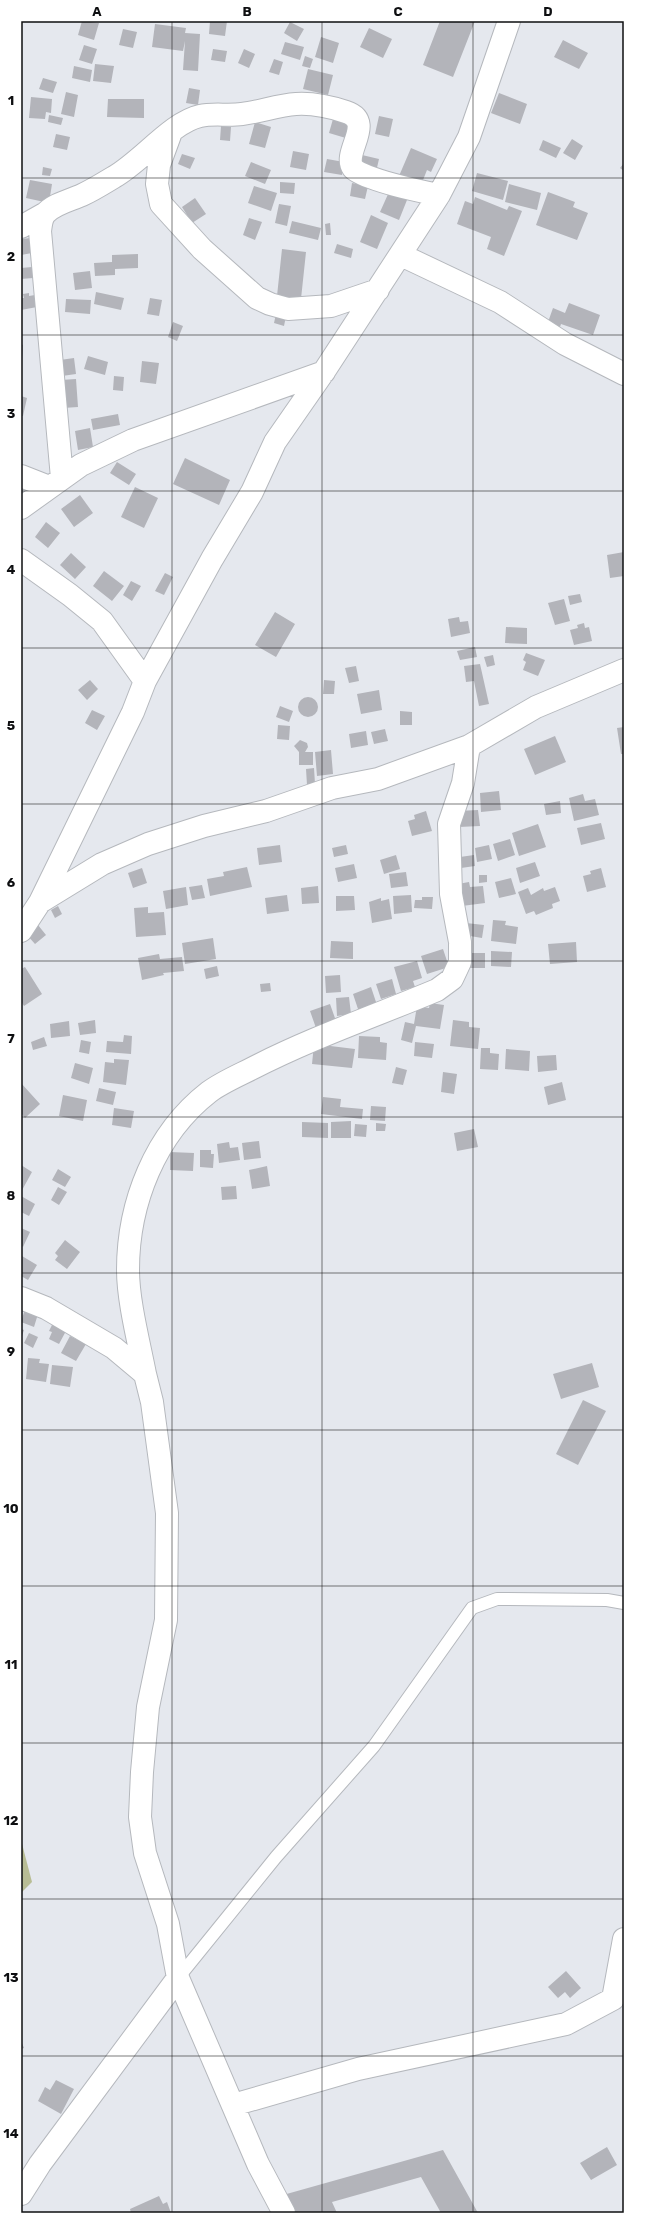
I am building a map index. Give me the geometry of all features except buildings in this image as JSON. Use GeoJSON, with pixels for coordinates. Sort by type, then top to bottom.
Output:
{"type":"FeatureCollection","features":[{"type":"Feature","properties":{"kind":"street"},"geometry":{"type":"LineString","coordinates":[[21,931],[40,902],[133,712],[145,681],[212,560],[252,492],[275,442],[324,372],[439,195],[469,137],[509,21]]}},
{"type":"Feature","properties":{"kind":"street"},"geometry":{"type":"LineString","coordinates":[[21,227],[50,209],[84,195],[116,176],[186,121],[201,116],[241,115],[294,104],[308,104],[348,112],[355,117],[359,132],[351,156],[353,168],[359,173],[401,186],[439,195]]}},
{"type":"Feature","properties":{"kind":"street"},"geometry":{"type":"LineString","coordinates":[[171,132],[159,165],[157,184],[161,204],[202,249],[258,298],[270,304],[288,309],[331,306],[378,290]]}},
{"type":"Feature","properties":{"kind":"street"},"geometry":{"type":"LineString","coordinates":[[44,214],[40,231],[56,483]]}},
{"type":"Feature","properties":{"kind":"street"},"geometry":{"type":"LineString","coordinates":[[401,255],[500,302],[565,344],[624,374]]}},
{"type":"Feature","properties":{"kind":"street"},"geometry":{"type":"LineString","coordinates":[[21,508],[81,465],[133,440],[324,372]]}},
{"type":"Feature","properties":{"kind":"street"},"geometry":{"type":"LineString","coordinates":[[21,476],[56,483]]}},
{"type":"Feature","properties":{"kind":"street"},"geometry":{"type":"LineString","coordinates":[[21,560],[70,594],[102,621],[145,681]]}},
{"type":"Feature","properties":{"kind":"street"},"geometry":{"type":"LineString","coordinates":[[40,902],[102,864],[148,844],[204,826],[266,811],[332,788],[378,779],[469,746],[536,707],[624,670]]}},
{"type":"Feature","properties":{"kind":"street"},"geometry":{"type":"LineString","coordinates":[[284,2213],[258,2164],[178,1978],[168,1924],[145,1853],[140,1817],[148,1707],[166,1620],[167,1514],[152,1402],[145,1374],[128,1271],[130,1241],[140,1192],[153,1160],[167,1135],[209,1092],[287,1050],[437,990],[452,979],[460,962],[460,942],[451,894],[448,824],[463,783],[469,746]]}},
{"type":"Feature","properties":{"kind":"street"},"geometry":{"type":"LineString","coordinates":[[21,1298],[46,1308],[114,1348],[145,1374]]}},
{"type":"Feature","properties":{"kind":"street"},"geometry":{"type":"LineString","coordinates":[[233,2105],[358,2070],[566,2024],[613,1998],[624,1939]]}},
{"type":"Feature","properties":{"kind":"street"},"geometry":{"type":"LineString","coordinates":[[21,2194],[44,2158],[178,1978]]}},
{"type":"Feature","properties":{"kind":"lane"},"geometry":{"type":"LineString","coordinates":[[178,1978],[276,1857],[374,1746],[472,1608],[497,1599],[607,1600],[624,1603]]}},
{"type":"Feature","properties":{"kind":"green space"},"geometry":{"type":"Polygon","coordinates":[[[21,1840],[32,1882],[21,1893],[21,1840]]]}}]}
